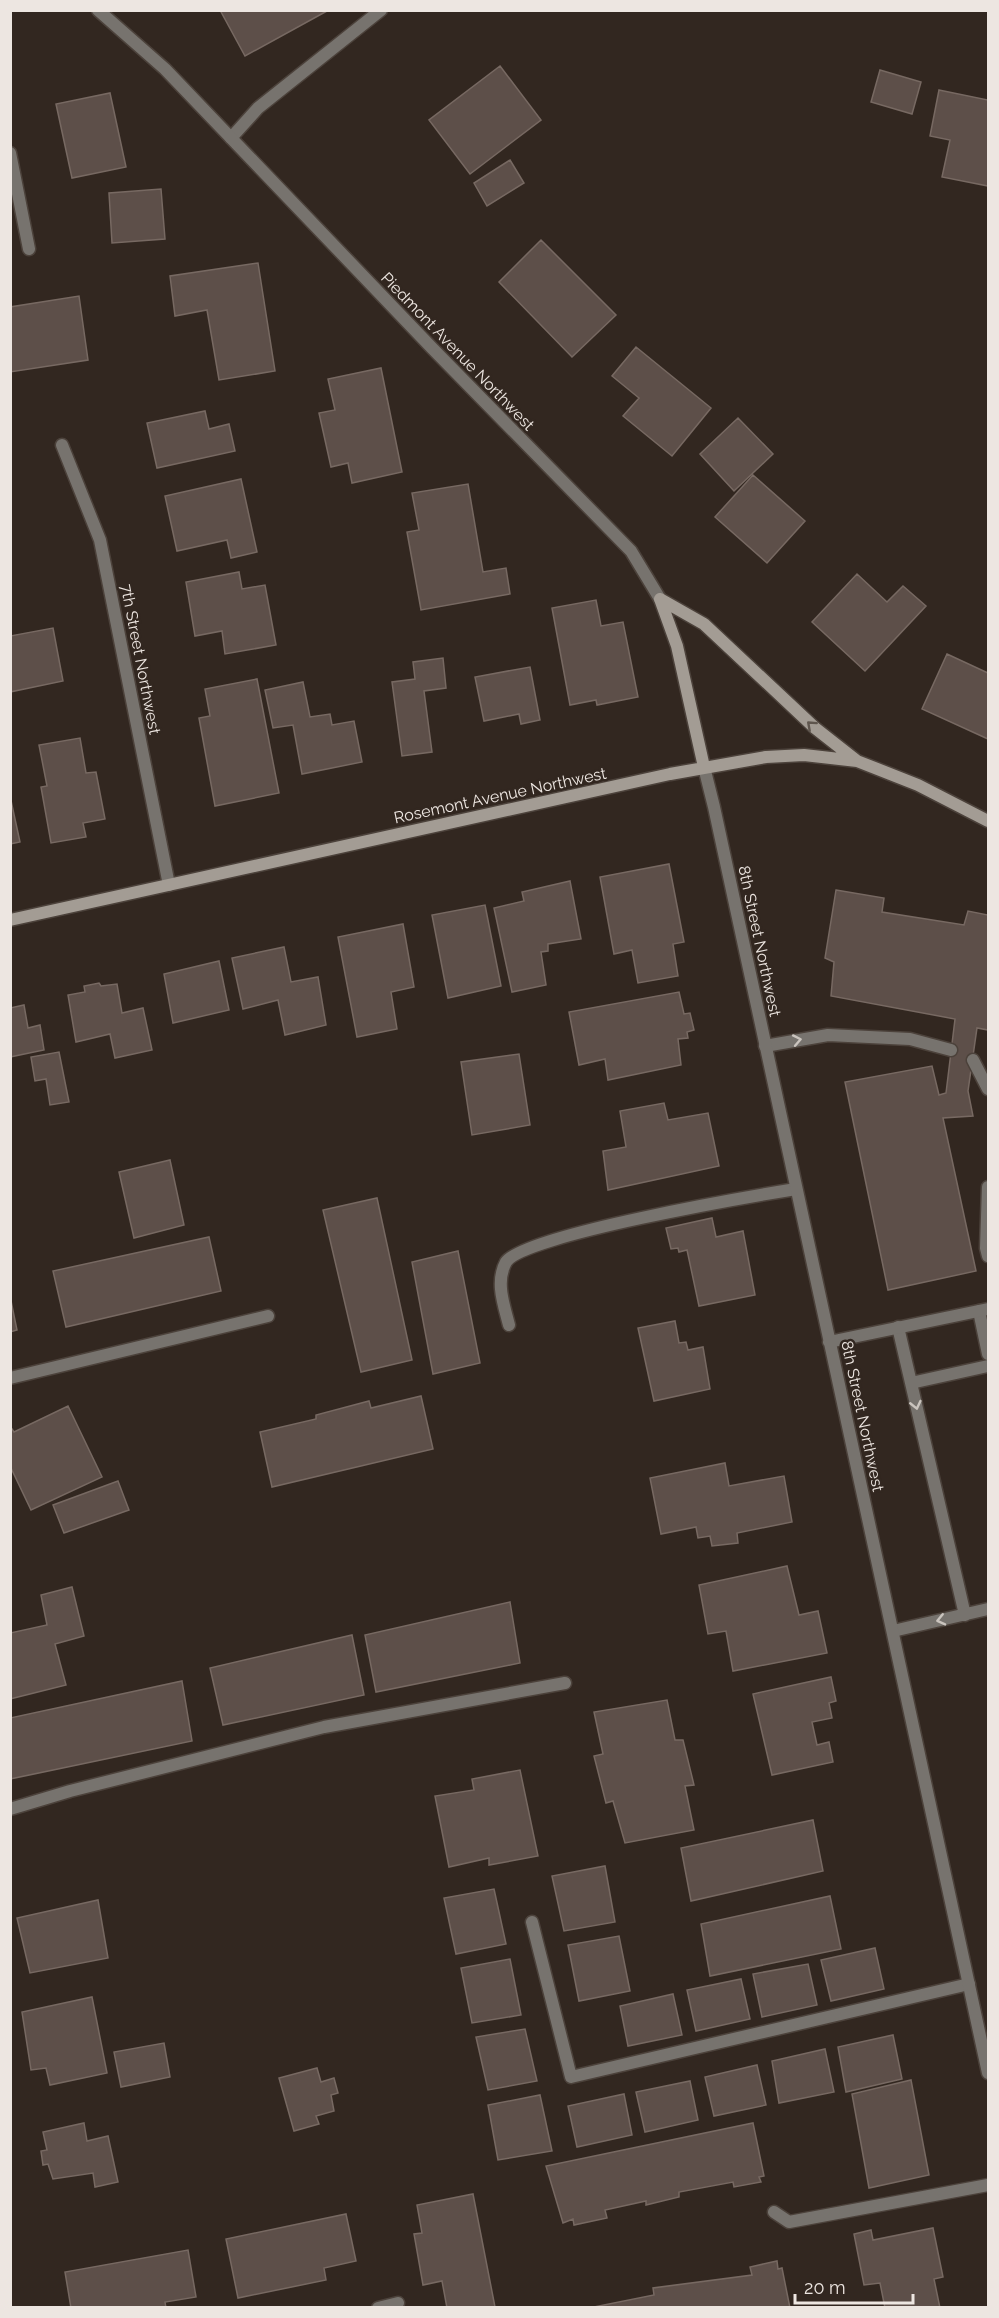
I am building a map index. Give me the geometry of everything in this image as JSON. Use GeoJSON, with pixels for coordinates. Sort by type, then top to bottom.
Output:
{"type":"FeatureCollection","features":[{"type":"Feature","properties":{"kind":"street","name":"Piedmont Avenue Northwest"},"geometry":{"type":"LineString","coordinates":[[98,10],[165,69],[440,357],[631,551],[660,598],[677,646],[704,767]]}},
{"type":"Feature","properties":{"kind":"street"},"geometry":{"type":"LineString","coordinates":[[231,138],[258,108],[381,10]]}},
{"type":"Feature","properties":{"kind":"street"},"geometry":{"type":"LineString","coordinates":[[10,153],[29,249]]}},
{"type":"Feature","properties":{"kind":"street","name":"7th Street Northwest"},"geometry":{"type":"LineString","coordinates":[[62,445],[100,540],[169,885]]}},
{"type":"Feature","properties":{"kind":"street"},"geometry":{"type":"LineString","coordinates":[[660,598],[704,624],[815,728],[857,761]]}},
{"type":"Feature","properties":{"kind":"street","name":"Rosemont Avenue Northwest"},"geometry":{"type":"LineString","coordinates":[[10,920],[704,767],[766,758],[804,755],[857,761],[918,785],[988,821]]}},
{"type":"Feature","properties":{"kind":"street","name":"8th Street Northwest"},"geometry":{"type":"LineString","coordinates":[[704,767],[988,2073]]}},
{"type":"Feature","properties":{"kind":"street"},"geometry":{"type":"LineString","coordinates":[[765,1046],[828,1035],[910,1039],[951,1050]]}},
{"type":"Feature","properties":{"kind":"street"},"geometry":{"type":"LineString","coordinates":[[973,1060],[988,1089]]}},
{"type":"Feature","properties":{"kind":"street"},"geometry":{"type":"LineString","coordinates":[[988,1187],[986,1248],[988,1256]]}},
{"type":"Feature","properties":{"kind":"street"},"geometry":{"type":"LineString","coordinates":[[509,1325],[500,1287],[506,1262],[517,1252],[567,1236],[691,1207],[796,1189]]}},
{"type":"Feature","properties":{"kind":"street"},"geometry":{"type":"LineString","coordinates":[[829,1342],[984,1310],[988,1354]]}},
{"type":"Feature","properties":{"kind":"street"},"geometry":{"type":"LineString","coordinates":[[10,1378],[268,1316]]}},
{"type":"Feature","properties":{"kind":"street"},"geometry":{"type":"LineString","coordinates":[[898,1327],[965,1615]]}},
{"type":"Feature","properties":{"kind":"street"},"geometry":{"type":"LineString","coordinates":[[911,1383],[988,1366]]}},
{"type":"Feature","properties":{"kind":"street"},"geometry":{"type":"LineString","coordinates":[[893,1631],[988,1609]]}},
{"type":"Feature","properties":{"kind":"street"},"geometry":{"type":"LineString","coordinates":[[10,1809],[70,1791],[324,1727],[565,1683]]}},
{"type":"Feature","properties":{"kind":"street"},"geometry":{"type":"LineString","coordinates":[[532,1922],[571,2077],[969,1984]]}},
{"type":"Feature","properties":{"kind":"street"},"geometry":{"type":"LineString","coordinates":[[774,2212],[789,2222],[988,2185]]}},
{"type":"Feature","properties":{"kind":"street"},"geometry":{"type":"LineString","coordinates":[[378,2307],[398,2302]]}},
{"type":"Feature","properties":{"kind":"building"},"geometry":{"type":"Polygon","coordinates":[[[220,10],[326,10],[327,11],[245,56],[220,10]]]}},
{"type":"Feature","properties":{"kind":"building"},"geometry":{"type":"Polygon","coordinates":[[[500,66],[541,120],[470,174],[429,120],[500,66]]]}},
{"type":"Feature","properties":{"kind":"building"},"geometry":{"type":"Polygon","coordinates":[[[880,70],[921,82],[912,114],[871,102],[880,70]]]}},
{"type":"Feature","properties":{"kind":"building"},"geometry":{"type":"Polygon","coordinates":[[[939,90],[988,100],[988,186],[942,177],[950,140],[930,136],[939,90]]]}},
{"type":"Feature","properties":{"kind":"building"},"geometry":{"type":"Polygon","coordinates":[[[110,93],[126,167],[72,178],[56,104],[110,93]]]}},
{"type":"Feature","properties":{"kind":"building"},"geometry":{"type":"Polygon","coordinates":[[[510,160],[524,183],[487,206],[474,183],[510,160]]]}},
{"type":"Feature","properties":{"kind":"building"},"geometry":{"type":"Polygon","coordinates":[[[161,189],[165,239],[112,243],[109,193],[161,189]]]}},
{"type":"Feature","properties":{"kind":"building"},"geometry":{"type":"Polygon","coordinates":[[[541,240],[616,315],[572,357],[499,282],[541,240]]]}},
{"type":"Feature","properties":{"kind":"building"},"geometry":{"type":"Polygon","coordinates":[[[258,263],[275,371],[219,380],[207,310],[175,316],[170,276],[258,263]]]}},
{"type":"Feature","properties":{"kind":"building"},"geometry":{"type":"Polygon","coordinates":[[[79,296],[88,360],[10,372],[10,307],[79,296]]]}},
{"type":"Feature","properties":{"kind":"building"},"geometry":{"type":"Polygon","coordinates":[[[636,347],[711,408],[672,456],[623,416],[639,398],[612,376],[636,347]]]}},
{"type":"Feature","properties":{"kind":"building"},"geometry":{"type":"Polygon","coordinates":[[[381,368],[402,472],[352,483],[348,463],[331,467],[319,413],[335,410],[328,379],[381,368]]]}},
{"type":"Feature","properties":{"kind":"building"},"geometry":{"type":"Polygon","coordinates":[[[205,411],[209,429],[229,424],[235,451],[157,468],[147,423],[205,411]]]}},
{"type":"Feature","properties":{"kind":"building"},"geometry":{"type":"Polygon","coordinates":[[[738,418],[773,454],[734,491],[700,454],[738,418]]]}},
{"type":"Feature","properties":{"kind":"building"},"geometry":{"type":"Polygon","coordinates":[[[753,475],[805,521],[767,563],[715,517],[753,475]]]}},
{"type":"Feature","properties":{"kind":"building"},"geometry":{"type":"Polygon","coordinates":[[[241,479],[257,552],[231,558],[227,540],[177,551],[165,496],[241,479]]]}},
{"type":"Feature","properties":{"kind":"building"},"geometry":{"type":"Polygon","coordinates":[[[468,484],[483,572],[506,568],[510,594],[421,610],[407,532],[419,530],[412,493],[468,484]]]}},
{"type":"Feature","properties":{"kind":"building"},"geometry":{"type":"Polygon","coordinates":[[[239,572],[242,589],[265,585],[276,645],[225,654],[222,631],[195,636],[186,582],[239,572]]]}},
{"type":"Feature","properties":{"kind":"building"},"geometry":{"type":"Polygon","coordinates":[[[857,574],[887,602],[903,586],[926,606],[865,671],[812,622],[857,574]]]}},
{"type":"Feature","properties":{"kind":"building"},"geometry":{"type":"Polygon","coordinates":[[[596,600],[601,626],[623,622],[638,697],[597,705],[596,700],[570,705],[552,608],[596,600]]]}},
{"type":"Feature","properties":{"kind":"building"},"geometry":{"type":"Polygon","coordinates":[[[53,628],[63,681],[10,692],[10,636],[53,628]]]}},
{"type":"Feature","properties":{"kind":"building"},"geometry":{"type":"Polygon","coordinates":[[[947,654],[988,673],[988,739],[922,709],[947,654]]]}},
{"type":"Feature","properties":{"kind":"building"},"geometry":{"type":"Polygon","coordinates":[[[443,658],[446,688],[424,691],[432,752],[402,756],[392,682],[415,679],[413,662],[443,658]]]}},
{"type":"Feature","properties":{"kind":"building"},"geometry":{"type":"Polygon","coordinates":[[[530,667],[540,720],[521,724],[519,714],[484,721],[475,677],[530,667]]]}},
{"type":"Feature","properties":{"kind":"building"},"geometry":{"type":"Polygon","coordinates":[[[257,679],[279,793],[215,806],[199,718],[210,716],[205,689],[257,679]]]}},
{"type":"Feature","properties":{"kind":"building"},"geometry":{"type":"Polygon","coordinates":[[[303,682],[310,717],[330,714],[332,725],[354,721],[362,762],[302,774],[293,725],[273,728],[265,690],[303,682]]]}},
{"type":"Feature","properties":{"kind":"building"},"geometry":{"type":"Polygon","coordinates":[[[80,738],[86,773],[96,772],[105,819],[83,823],[86,837],[51,843],[41,787],[47,786],[39,745],[80,738]]]}},
{"type":"Feature","properties":{"kind":"building"},"geometry":{"type":"Polygon","coordinates":[[[10,796],[20,842],[10,844],[10,796]]]}},
{"type":"Feature","properties":{"kind":"building"},"geometry":{"type":"Polygon","coordinates":[[[669,864],[684,942],[673,944],[678,976],[638,983],[632,950],[614,954],[600,877],[669,864]]]}},
{"type":"Feature","properties":{"kind":"building"},"geometry":{"type":"Polygon","coordinates":[[[570,881],[581,939],[548,944],[548,951],[541,952],[546,985],[512,992],[494,908],[524,901],[522,892],[570,881]]]}},
{"type":"Feature","properties":{"kind":"building"},"geometry":{"type":"Polygon","coordinates":[[[836,890],[884,898],[882,912],[964,925],[968,911],[988,915],[988,1030],[977,1028],[968,1091],[973,1116],[943,1118],[976,1271],[888,1290],[845,1082],[932,1066],[939,1095],[946,1093],[955,1019],[831,996],[834,962],[825,958],[836,890]]]}},
{"type":"Feature","properties":{"kind":"building"},"geometry":{"type":"Polygon","coordinates":[[[485,905],[501,986],[448,998],[432,915],[485,905]]]}},
{"type":"Feature","properties":{"kind":"building"},"geometry":{"type":"Polygon","coordinates":[[[403,924],[414,987],[391,992],[397,1029],[357,1037],[338,937],[403,924]]]}},
{"type":"Feature","properties":{"kind":"building"},"geometry":{"type":"Polygon","coordinates":[[[284,947],[291,982],[318,977],[326,1025],[285,1035],[278,1000],[243,1009],[232,958],[284,947]]]}},
{"type":"Feature","properties":{"kind":"building"},"geometry":{"type":"Polygon","coordinates":[[[219,961],[229,1010],[173,1023],[164,974],[219,961]]]}},
{"type":"Feature","properties":{"kind":"building"},"geometry":{"type":"Polygon","coordinates":[[[99,983],[101,986],[117,984],[122,1013],[143,1008],[152,1050],[115,1058],[110,1034],[76,1042],[68,995],[85,992],[84,986],[99,983]]]}},
{"type":"Feature","properties":{"kind":"building"},"geometry":{"type":"Polygon","coordinates":[[[679,992],[684,1014],[690,1013],[694,1030],[687,1032],[688,1038],[678,1039],[681,1065],[608,1080],[605,1059],[579,1065],[569,1012],[679,992]]]}},
{"type":"Feature","properties":{"kind":"building"},"geometry":{"type":"Polygon","coordinates":[[[24,1005],[28,1028],[40,1025],[44,1050],[10,1057],[10,1008],[24,1005]]]}},
{"type":"Feature","properties":{"kind":"building"},"geometry":{"type":"Polygon","coordinates":[[[59,1052],[69,1102],[50,1105],[46,1079],[35,1081],[31,1057],[59,1052]]]}},
{"type":"Feature","properties":{"kind":"building"},"geometry":{"type":"Polygon","coordinates":[[[519,1054],[530,1125],[472,1135],[461,1062],[519,1054]]]}},
{"type":"Feature","properties":{"kind":"building"},"geometry":{"type":"Polygon","coordinates":[[[664,1103],[668,1120],[708,1113],[719,1166],[608,1190],[603,1151],[626,1147],[620,1111],[664,1103]]]}},
{"type":"Feature","properties":{"kind":"building"},"geometry":{"type":"Polygon","coordinates":[[[170,1160],[184,1225],[134,1238],[119,1172],[170,1160]]]}},
{"type":"Feature","properties":{"kind":"building"},"geometry":{"type":"Polygon","coordinates":[[[377,1198],[412,1360],[361,1372],[323,1210],[377,1198]]]}},
{"type":"Feature","properties":{"kind":"building"},"geometry":{"type":"Polygon","coordinates":[[[712,1218],[716,1237],[743,1231],[755,1295],[699,1306],[687,1250],[679,1252],[678,1248],[671,1249],[666,1228],[712,1218]]]}},
{"type":"Feature","properties":{"kind":"building"},"geometry":{"type":"Polygon","coordinates":[[[209,1237],[221,1291],[66,1327],[53,1271],[209,1237]]]}},
{"type":"Feature","properties":{"kind":"building"},"geometry":{"type":"Polygon","coordinates":[[[458,1251],[480,1363],[433,1374],[412,1262],[458,1251]]]}},
{"type":"Feature","properties":{"kind":"building"},"geometry":{"type":"Polygon","coordinates":[[[10,1296],[17,1330],[10,1332],[10,1296]]]}},
{"type":"Feature","properties":{"kind":"building"},"geometry":{"type":"Polygon","coordinates":[[[675,1321],[679,1343],[686,1342],[688,1350],[703,1347],[710,1389],[654,1401],[638,1328],[675,1321]]]}},
{"type":"Feature","properties":{"kind":"building"},"geometry":{"type":"Polygon","coordinates":[[[421,1396],[433,1449],[272,1487],[260,1432],[316,1419],[316,1415],[369,1401],[371,1408],[421,1396]]]}},
{"type":"Feature","properties":{"kind":"building"},"geometry":{"type":"Polygon","coordinates":[[[68,1406],[102,1477],[31,1510],[10,1466],[10,1426],[14,1432],[68,1406]]]}},
{"type":"Feature","properties":{"kind":"building"},"geometry":{"type":"Polygon","coordinates":[[[725,1463],[729,1486],[784,1476],[792,1522],[737,1533],[738,1543],[712,1546],[710,1536],[698,1538],[696,1527],[661,1534],[650,1478],[725,1463]]]}},
{"type":"Feature","properties":{"kind":"building"},"geometry":{"type":"Polygon","coordinates":[[[118,1481],[129,1510],[64,1533],[53,1505],[118,1481]]]}},
{"type":"Feature","properties":{"kind":"building"},"geometry":{"type":"Polygon","coordinates":[[[787,1566],[799,1615],[818,1611],[827,1653],[733,1671],[726,1631],[708,1634],[699,1585],[787,1566]]]}},
{"type":"Feature","properties":{"kind":"building"},"geometry":{"type":"Polygon","coordinates":[[[72,1587],[84,1636],[55,1644],[66,1685],[10,1699],[10,1633],[47,1625],[41,1595],[72,1587]]]}},
{"type":"Feature","properties":{"kind":"building"},"geometry":{"type":"Polygon","coordinates":[[[510,1602],[520,1663],[376,1692],[365,1635],[510,1602]]]}},
{"type":"Feature","properties":{"kind":"building"},"geometry":{"type":"Polygon","coordinates":[[[352,1635],[364,1695],[223,1725],[210,1668],[352,1635]]]}},
{"type":"Feature","properties":{"kind":"building"},"geometry":{"type":"Polygon","coordinates":[[[831,1677],[836,1701],[829,1703],[832,1718],[812,1722],[817,1745],[829,1742],[833,1762],[772,1775],[753,1694],[831,1677]]]}},
{"type":"Feature","properties":{"kind":"building"},"geometry":{"type":"Polygon","coordinates":[[[182,1681],[192,1741],[10,1779],[10,1718],[182,1681]]]}},
{"type":"Feature","properties":{"kind":"building"},"geometry":{"type":"Polygon","coordinates":[[[667,1700],[675,1740],[683,1740],[694,1785],[685,1786],[694,1830],[625,1843],[613,1801],[606,1803],[594,1756],[603,1754],[594,1712],[667,1700]]]}},
{"type":"Feature","properties":{"kind":"building"},"geometry":{"type":"Polygon","coordinates":[[[520,1770],[538,1856],[489,1865],[489,1858],[449,1867],[435,1796],[474,1790],[472,1779],[520,1770]]]}},
{"type":"Feature","properties":{"kind":"building"},"geometry":{"type":"Polygon","coordinates":[[[813,1820],[823,1871],[691,1901],[681,1848],[813,1820]]]}},
{"type":"Feature","properties":{"kind":"building"},"geometry":{"type":"Polygon","coordinates":[[[605,1866],[615,1922],[564,1931],[552,1876],[605,1866]]]}},
{"type":"Feature","properties":{"kind":"building"},"geometry":{"type":"Polygon","coordinates":[[[494,1889],[506,1944],[456,1954],[444,1898],[494,1889]]]}},
{"type":"Feature","properties":{"kind":"building"},"geometry":{"type":"Polygon","coordinates":[[[830,1896],[841,1949],[710,1976],[701,1924],[830,1896]]]}},
{"type":"Feature","properties":{"kind":"building"},"geometry":{"type":"Polygon","coordinates":[[[98,1900],[108,1958],[30,1973],[17,1918],[98,1900]]]}},
{"type":"Feature","properties":{"kind":"building"},"geometry":{"type":"Polygon","coordinates":[[[619,1936],[630,1991],[579,2001],[568,1945],[619,1936]]]}},
{"type":"Feature","properties":{"kind":"building"},"geometry":{"type":"Polygon","coordinates":[[[875,1948],[884,1989],[831,2001],[821,1960],[875,1948]]]}},
{"type":"Feature","properties":{"kind":"building"},"geometry":{"type":"Polygon","coordinates":[[[510,1959],[521,2015],[472,2023],[461,1968],[510,1959]]]}},
{"type":"Feature","properties":{"kind":"building"},"geometry":{"type":"Polygon","coordinates":[[[808,1964],[817,2005],[762,2017],[753,1974],[808,1964]]]}},
{"type":"Feature","properties":{"kind":"building"},"geometry":{"type":"Polygon","coordinates":[[[741,1979],[750,2019],[696,2031],[687,1990],[741,1979]]]}},
{"type":"Feature","properties":{"kind":"building"},"geometry":{"type":"Polygon","coordinates":[[[673,1994],[682,2035],[628,2046],[620,2006],[673,1994]]]}},
{"type":"Feature","properties":{"kind":"building"},"geometry":{"type":"Polygon","coordinates":[[[92,1997],[107,2073],[50,2085],[46,2068],[31,2070],[22,2012],[92,1997]]]}},
{"type":"Feature","properties":{"kind":"building"},"geometry":{"type":"Polygon","coordinates":[[[525,2029],[537,2081],[488,2090],[476,2037],[525,2029]]]}},
{"type":"Feature","properties":{"kind":"building"},"geometry":{"type":"Polygon","coordinates":[[[893,2035],[902,2079],[846,2092],[838,2047],[893,2035]]]}},
{"type":"Feature","properties":{"kind":"building"},"geometry":{"type":"Polygon","coordinates":[[[164,2043],[170,2077],[121,2087],[114,2052],[164,2043]]]}},
{"type":"Feature","properties":{"kind":"building"},"geometry":{"type":"Polygon","coordinates":[[[825,2049],[834,2092],[779,2103],[772,2061],[825,2049]]]}},
{"type":"Feature","properties":{"kind":"building"},"geometry":{"type":"Polygon","coordinates":[[[757,2065],[766,2105],[714,2116],[705,2077],[757,2065]]]}},
{"type":"Feature","properties":{"kind":"building"},"geometry":{"type":"Polygon","coordinates":[[[317,2068],[321,2082],[334,2078],[338,2093],[331,2095],[334,2111],[316,2116],[319,2124],[294,2131],[279,2078],[317,2068]]]}},
{"type":"Feature","properties":{"kind":"building"},"geometry":{"type":"Polygon","coordinates":[[[911,2080],[929,2175],[869,2188],[852,2094],[911,2080]]]}},
{"type":"Feature","properties":{"kind":"building"},"geometry":{"type":"Polygon","coordinates":[[[690,2081],[698,2120],[645,2132],[636,2092],[690,2081]]]}},
{"type":"Feature","properties":{"kind":"building"},"geometry":{"type":"Polygon","coordinates":[[[624,2094],[632,2135],[577,2147],[568,2106],[624,2094]]]}},
{"type":"Feature","properties":{"kind":"building"},"geometry":{"type":"Polygon","coordinates":[[[540,2095],[552,2151],[498,2160],[488,2105],[540,2095]]]}},
{"type":"Feature","properties":{"kind":"building"},"geometry":{"type":"Polygon","coordinates":[[[84,2123],[87,2141],[108,2136],[118,2182],[95,2187],[93,2173],[53,2179],[48,2164],[43,2165],[41,2151],[47,2150],[43,2132],[84,2123]]]}},
{"type":"Feature","properties":{"kind":"building"},"geometry":{"type":"Polygon","coordinates":[[[753,2123],[764,2176],[759,2177],[761,2182],[734,2187],[733,2182],[679,2192],[679,2197],[646,2205],[646,2201],[605,2210],[607,2218],[574,2225],[573,2219],[563,2223],[546,2166],[753,2123]]]}},
{"type":"Feature","properties":{"kind":"building"},"geometry":{"type":"Polygon","coordinates":[[[473,2194],[495,2307],[447,2308],[442,2281],[423,2285],[414,2234],[422,2233],[417,2205],[473,2194]]]}},
{"type":"Feature","properties":{"kind":"building"},"geometry":{"type":"Polygon","coordinates":[[[346,2214],[356,2261],[324,2268],[326,2280],[238,2298],[226,2239],[346,2214]]]}},
{"type":"Feature","properties":{"kind":"building"},"geometry":{"type":"Polygon","coordinates":[[[933,2228],[943,2277],[934,2279],[940,2308],[885,2308],[880,2283],[864,2285],[854,2234],[871,2230],[873,2240],[933,2228]]]}},
{"type":"Feature","properties":{"kind":"building"},"geometry":{"type":"Polygon","coordinates":[[[188,2250],[196,2297],[165,2302],[166,2308],[71,2308],[65,2272],[188,2250]]]}},
{"type":"Feature","properties":{"kind":"building"},"geometry":{"type":"Polygon","coordinates":[[[777,2261],[778,2269],[782,2268],[790,2308],[589,2308],[654,2295],[653,2288],[752,2275],[750,2267],[777,2261]]]}}]}
